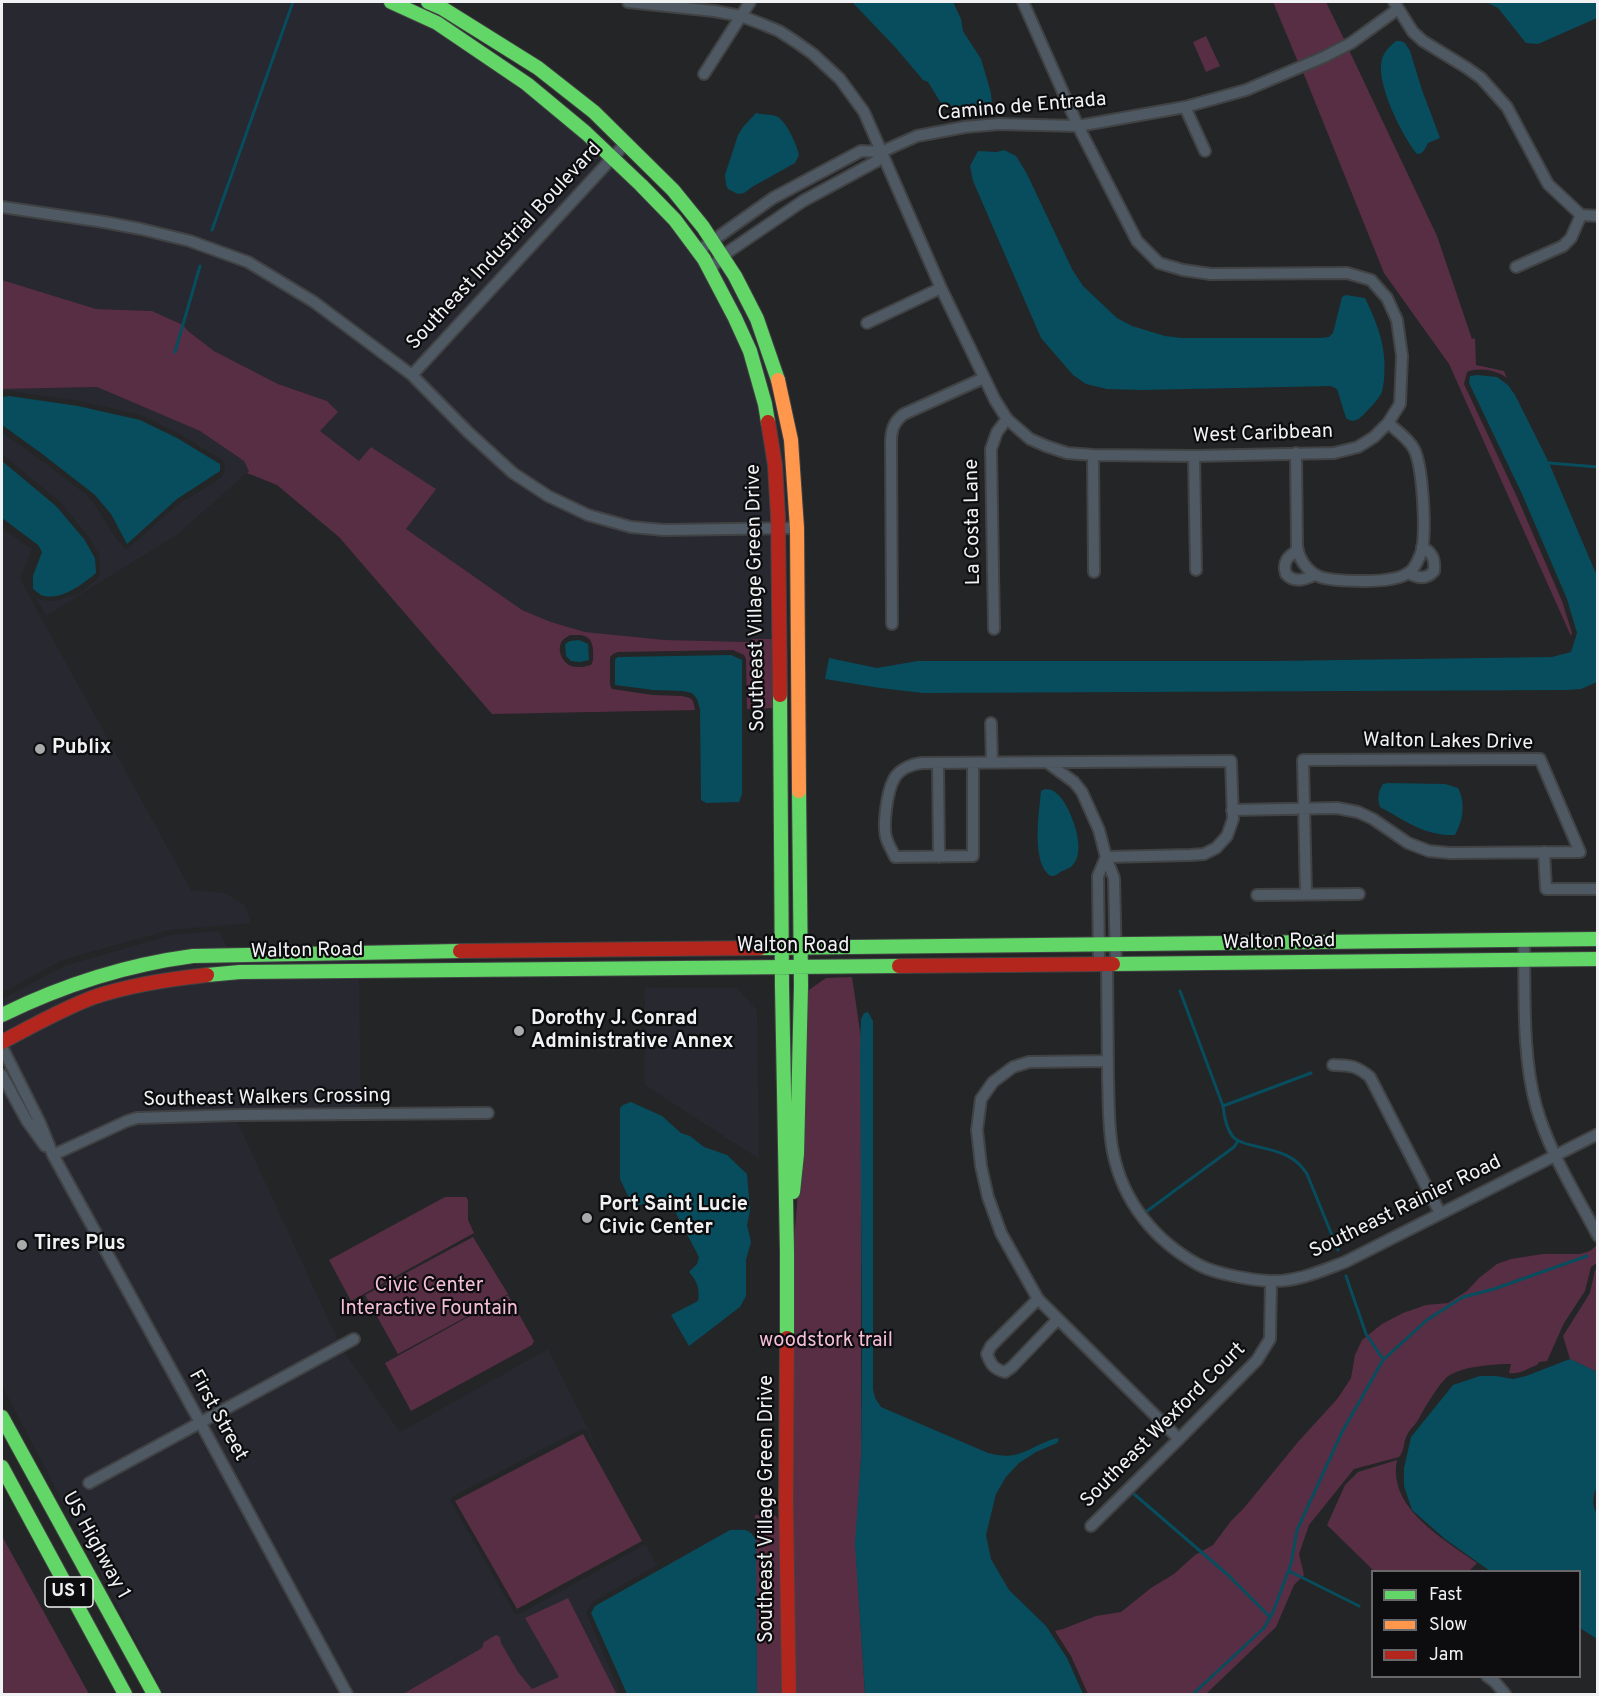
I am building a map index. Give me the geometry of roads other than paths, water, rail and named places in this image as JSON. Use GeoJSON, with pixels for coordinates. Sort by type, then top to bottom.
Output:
{"type":"FeatureCollection","features":[{"type":"Feature","properties":{"kind":"main road","name":"Southeast Village Green Drive"},"geometry":{"type":"LineString","coordinates":[[391,2],[437,23],[536,91],[642,184],[675,220],[710,270],[750,351],[765,404],[776,465],[779,528],[789,1695]]}},
{"type":"Feature","properties":{"kind":"main road","name":"Southeast Village Green Drive"},"geometry":{"type":"LineString","coordinates":[[429,2],[538,68],[594,112],[673,190],[713,241],[735,276],[757,320],[779,382],[791,440],[797,528],[801,948],[797,1154],[787,1252]]}},
{"type":"Feature","properties":{"kind":"main road"},"geometry":{"type":"LineString","coordinates":[[536,91],[548,76]]}},
{"type":"Feature","properties":{"kind":"main road","name":"Walton Road"},"geometry":{"type":"LineString","coordinates":[[2,1015],[49,992],[88,978],[153,961],[194,956],[1598,939]]}},
{"type":"Feature","properties":{"kind":"main road"},"geometry":{"type":"LineString","coordinates":[[386,971],[408,962],[466,959],[483,951]]}},
{"type":"Feature","properties":{"kind":"main road"},"geometry":{"type":"LineString","coordinates":[[478,970],[496,961],[559,956],[578,951]]}},
{"type":"Feature","properties":{"kind":"main road","name":"Walton Road"},"geometry":{"type":"LineString","coordinates":[[2,1042],[73,1006],[131,986],[178,977],[240,972],[1598,959]]}},
{"type":"Feature","properties":{"kind":"main road","name":"US Highway 1"},"geometry":{"type":"LineString","coordinates":[[2,1417],[154,1695]]}},
{"type":"Feature","properties":{"kind":"main road","name":"US 1"},"geometry":{"type":"LineString","coordinates":[[2,1467],[125,1695]]}},
{"type":"Feature","properties":{"kind":"main road"},"geometry":{"type":"LineString","coordinates":[[13,1489],[37,1506],[53,1510]]}},
{"type":"Feature","properties":{"kind":"street","name":"West Caribbean"},"geometry":{"type":"LineString","coordinates":[[631,2],[741,16],[779,31],[813,54],[840,79],[864,112],[941,288],[995,400],[1007,419],[1030,439],[1067,453],[1194,456],[1334,453],[1359,447],[1374,436],[1388,423],[1400,404],[1402,356],[1397,320],[1387,298],[1371,280],[1347,273],[1211,274],[1183,270],[1159,262],[1137,241],[1078,126],[1023,2]]}},
{"type":"Feature","properties":{"kind":"street"},"geometry":{"type":"LineString","coordinates":[[704,74],[750,2]]}},
{"type":"Feature","properties":{"kind":"street"},"geometry":{"type":"LineString","coordinates":[[1396,5],[1413,32],[1481,78],[1507,107],[1548,184],[1581,215],[1598,216]]}},
{"type":"Feature","properties":{"kind":"street","name":"Camino de Entrada"},"geometry":{"type":"LineString","coordinates":[[698,251],[773,198],[861,151],[881,152],[917,136],[965,127],[999,124],[1078,126],[1185,107],[1246,90],[1324,57],[1351,43],[1396,5]]}},
{"type":"Feature","properties":{"kind":"street"},"geometry":{"type":"LineString","coordinates":[[1185,107],[1205,151]]}},
{"type":"Feature","properties":{"kind":"street","name":"Southeast Industrial Boulevard"},"geometry":{"type":"LineString","coordinates":[[412,375],[625,144]]}},
{"type":"Feature","properties":{"kind":"street","name":"Camino de Entrada"},"geometry":{"type":"LineString","coordinates":[[710,270],[722,256],[803,201],[877,161],[881,152]]}},
{"type":"Feature","properties":{"kind":"street"},"geometry":{"type":"LineString","coordinates":[[2,207],[141,229],[190,241],[248,262],[314,302],[412,375],[468,432],[513,472],[548,496],[588,515],[632,527],[664,530],[797,528]]}},
{"type":"Feature","properties":{"kind":"street"},"geometry":{"type":"LineString","coordinates":[[1516,267],[1563,246],[1571,238],[1581,215]]}},
{"type":"Feature","properties":{"kind":"street"},"geometry":{"type":"LineString","coordinates":[[867,323],[941,288]]}},
{"type":"Feature","properties":{"kind":"street"},"geometry":{"type":"LineString","coordinates":[[892,624],[891,443],[893,427],[898,418],[904,414],[984,378]]}},
{"type":"Feature","properties":{"kind":"street","name":"La Costa Lane"},"geometry":{"type":"LineString","coordinates":[[994,629],[991,449],[997,432],[1007,419]]}},
{"type":"Feature","properties":{"kind":"street"},"geometry":{"type":"LineString","coordinates":[[1296,453],[1298,550],[1303,562],[1315,575],[1324,579],[1392,579],[1408,573],[1417,561],[1422,547],[1423,501],[1419,465],[1414,450],[1409,442],[1388,423]]}},
{"type":"Feature","properties":{"kind":"street"},"geometry":{"type":"LineString","coordinates":[[1093,455],[1094,572]]}},
{"type":"Feature","properties":{"kind":"street"},"geometry":{"type":"LineString","coordinates":[[1194,456],[1196,570]]}},
{"type":"Feature","properties":{"kind":"street"},"geometry":{"type":"LineString","coordinates":[[1408,573],[1417,578],[1424,578],[1434,571],[1433,556],[1429,550],[1422,547]]}},
{"type":"Feature","properties":{"kind":"street"},"geometry":{"type":"LineString","coordinates":[[1298,550],[1285,562],[1286,574],[1293,580],[1315,575]]}},
{"type":"Feature","properties":{"kind":"street"},"geometry":{"type":"LineString","coordinates":[[991,723],[992,763]]}},
{"type":"Feature","properties":{"kind":"street","name":"Walton Lakes Drive"},"geometry":{"type":"LineString","coordinates":[[1232,810],[1304,809],[1337,808],[1358,812],[1373,819],[1408,843],[1429,851],[1450,853],[1580,852],[1540,759],[1303,760],[1304,809],[1306,894]]}},
{"type":"Feature","properties":{"kind":"street"},"geometry":{"type":"LineString","coordinates":[[973,763],[973,856],[896,857],[886,838],[885,809],[894,779],[912,764],[938,763],[1231,761],[1233,819],[1227,836],[1216,848],[1204,854],[1106,857]]}},
{"type":"Feature","properties":{"kind":"street"},"geometry":{"type":"LineString","coordinates":[[1047,762],[1074,782],[1082,792],[1099,830],[1114,878],[1116,945],[1107,965]]}},
{"type":"Feature","properties":{"kind":"street"},"geometry":{"type":"LineString","coordinates":[[938,763],[939,857]]}},
{"type":"Feature","properties":{"kind":"street"},"geometry":{"type":"LineString","coordinates":[[1544,852],[1545,889],[1598,889]]}},
{"type":"Feature","properties":{"kind":"street"},"geometry":{"type":"LineString","coordinates":[[1106,857],[1098,876],[1099,945],[1107,965]]}},
{"type":"Feature","properties":{"kind":"street"},"geometry":{"type":"LineString","coordinates":[[1257,894],[1359,894]]}},
{"type":"Feature","properties":{"kind":"street"},"geometry":{"type":"LineString","coordinates":[[1524,940],[1525,1025],[1536,1105],[1556,1155],[1598,1236]]}},
{"type":"Feature","properties":{"kind":"street","name":"Southeast Rainier Road"},"geometry":{"type":"LineString","coordinates":[[1107,965],[1109,1119],[1113,1152],[1122,1183],[1138,1213],[1166,1243],[1201,1266],[1235,1276],[1271,1281],[1305,1278],[1345,1262],[1598,1134]]}},
{"type":"Feature","properties":{"kind":"street","name":"First Street"},"geometry":{"type":"LineString","coordinates":[[2,1047],[40,1123],[53,1155],[201,1422],[347,1695]]}},
{"type":"Feature","properties":{"kind":"street"},"geometry":{"type":"LineString","coordinates":[[1108,1061],[1029,1062],[1013,1067],[993,1082],[981,1100],[977,1130],[981,1166],[988,1197],[1001,1233],[1038,1299],[1179,1439]]}},
{"type":"Feature","properties":{"kind":"street"},"geometry":{"type":"LineString","coordinates":[[1333,1065],[1348,1065],[1360,1069],[1370,1077],[1440,1213]]}},
{"type":"Feature","properties":{"kind":"street","name":"First Street"},"geometry":{"type":"LineString","coordinates":[[2,1075],[27,1121],[53,1155]]}},
{"type":"Feature","properties":{"kind":"street","name":"Southeast Walkers Crossing"},"geometry":{"type":"LineString","coordinates":[[53,1155],[137,1118],[488,1113]]}},
{"type":"Feature","properties":{"kind":"street","name":"Southeast Wexford Court"},"geometry":{"type":"LineString","coordinates":[[1090,1526],[1242,1376],[1265,1348],[1270,1339],[1271,1281]]}},
{"type":"Feature","properties":{"kind":"street"},"geometry":{"type":"LineString","coordinates":[[1038,1299],[987,1354],[996,1370],[1005,1372],[1012,1367],[1057,1320]]}},
{"type":"Feature","properties":{"kind":"street"},"geometry":{"type":"LineString","coordinates":[[89,1483],[354,1339]]}},
{"type":"Feature","properties":{"kind":"street"},"geometry":{"type":"LineString","coordinates":[[1489,1678],[1496,1682],[1505,1695]]}},
{"type":"Feature","properties":{"kind":"water"},"geometry":{"type":"Polygon","coordinates":[[[852,2],[953,2],[961,19],[963,31],[981,59],[991,93],[992,106],[986,110],[954,112],[941,103],[928,82],[923,80],[852,2]]]}},
{"type":"Feature","properties":{"kind":"water"},"geometry":{"type":"Polygon","coordinates":[[[1486,2],[1597,2],[1597,18],[1538,44],[1526,43],[1498,8],[1486,2]]]}},
{"type":"Feature","properties":{"kind":"water"},"geometry":{"type":"Polygon","coordinates":[[[1396,41],[1405,43],[1410,51],[1440,138],[1428,143],[1419,154],[1411,146],[1397,122],[1382,81],[1382,59],[1396,41]]]}},
{"type":"Feature","properties":{"kind":"water"},"geometry":{"type":"Polygon","coordinates":[[[756,113],[780,118],[790,133],[799,155],[795,163],[744,193],[738,194],[728,189],[725,175],[738,135],[756,113]]]}},
{"type":"Feature","properties":{"kind":"water"},"geometry":{"type":"Polygon","coordinates":[[[1004,150],[1016,156],[1027,174],[1072,269],[1083,286],[1117,318],[1132,326],[1165,336],[1182,338],[1319,338],[1329,337],[1333,333],[1342,297],[1346,295],[1365,298],[1383,348],[1385,369],[1379,397],[1361,417],[1351,421],[1346,418],[1337,389],[1331,386],[1142,390],[1107,389],[1086,384],[1073,375],[1041,338],[973,181],[970,166],[978,151],[1004,150]]]}},
{"type":"Feature","properties":{"kind":"water"},"geometry":{"type":"Polygon","coordinates":[[[1470,376],[1497,377],[1508,385],[1515,395],[1549,463],[1597,576],[1597,682],[1581,689],[1567,690],[923,693],[825,679],[829,658],[877,668],[918,661],[1271,661],[1552,657],[1571,652],[1577,633],[1567,599],[1522,494],[1469,383],[1470,376]]]}},
{"type":"Feature","properties":{"kind":"water"},"geometry":{"type":"Polygon","coordinates":[[[9,396],[78,406],[140,420],[177,438],[220,464],[220,471],[177,499],[127,544],[111,514],[95,495],[2,425],[2,397],[9,396]]]}},
{"type":"Feature","properties":{"kind":"water"},"geometry":{"type":"Polygon","coordinates":[[[2,461],[56,506],[84,539],[95,558],[96,573],[71,591],[48,597],[33,589],[33,576],[42,552],[38,545],[2,518],[2,461]]]}},
{"type":"Feature","properties":{"kind":"water"},"geometry":{"type":"Polygon","coordinates":[[[579,640],[588,644],[589,660],[571,661],[566,656],[565,644],[579,640]]]}},
{"type":"Feature","properties":{"kind":"water"},"geometry":{"type":"Polygon","coordinates":[[[731,655],[742,660],[742,794],[739,802],[706,803],[701,800],[700,709],[697,699],[692,693],[683,691],[615,685],[615,659],[618,657],[731,655]]]}},
{"type":"Feature","properties":{"kind":"water"},"geometry":{"type":"Polygon","coordinates":[[[1383,784],[1445,784],[1458,788],[1462,800],[1462,812],[1455,835],[1444,835],[1425,830],[1380,807],[1379,792],[1383,784]]]}},
{"type":"Feature","properties":{"kind":"water"},"geometry":{"type":"Polygon","coordinates":[[[1045,789],[1056,793],[1064,802],[1074,822],[1078,838],[1078,854],[1075,861],[1071,867],[1053,876],[1048,875],[1039,856],[1038,822],[1041,791],[1045,789]]]}},
{"type":"Feature","properties":{"kind":"water"},"geometry":{"type":"Polygon","coordinates":[[[868,1012],[873,1021],[873,1389],[875,1398],[881,1407],[988,1453],[1009,1456],[1047,1441],[1057,1438],[1059,1440],[1019,1463],[1006,1477],[996,1494],[986,1535],[991,1559],[1009,1590],[1046,1626],[1067,1658],[1083,1694],[865,1694],[855,1544],[861,1457],[860,1049],[861,1019],[864,1013],[868,1012]]]}},
{"type":"Feature","properties":{"kind":"water"},"geometry":{"type":"Polygon","coordinates":[[[631,1102],[662,1116],[681,1133],[690,1136],[704,1147],[727,1155],[747,1174],[750,1210],[747,1225],[751,1242],[746,1260],[746,1296],[740,1307],[689,1346],[671,1315],[698,1301],[697,1285],[689,1272],[697,1264],[699,1257],[670,1202],[666,1199],[650,1207],[647,1203],[635,1206],[620,1179],[620,1108],[631,1102]]]}},
{"type":"Feature","properties":{"kind":"water"},"geometry":{"type":"Polygon","coordinates":[[[1570,1359],[1597,1374],[1598,1483],[1593,1503],[1598,1515],[1597,1639],[1581,1629],[1581,1570],[1489,1570],[1445,1539],[1412,1510],[1404,1486],[1404,1468],[1411,1437],[1453,1385],[1480,1376],[1513,1379],[1570,1359]]]}},
{"type":"Feature","properties":{"kind":"water"},"geometry":{"type":"Polygon","coordinates":[[[730,1530],[748,1531],[756,1540],[757,1694],[627,1694],[591,1613],[595,1606],[730,1530]]]}},
{"type":"Feature","properties":{"kind":"waterway"},"geometry":{"type":"LineString","coordinates":[[212,230],[293,2]]}},
{"type":"Feature","properties":{"kind":"waterway"},"geometry":{"type":"LineString","coordinates":[[175,352],[200,266]]}},
{"type":"Feature","properties":{"kind":"waterway"},"geometry":{"type":"LineString","coordinates":[[1549,463],[1598,467]]}},
{"type":"Feature","properties":{"kind":"waterway"},"geometry":{"type":"LineString","coordinates":[[1180,991],[1233,1137],[1240,1142],[1284,1154],[1302,1167],[1307,1174],[1338,1250]]}},
{"type":"Feature","properties":{"kind":"waterway"},"geometry":{"type":"LineString","coordinates":[[1223,1106],[1311,1073]]}},
{"type":"Feature","properties":{"kind":"waterway"},"geometry":{"type":"LineString","coordinates":[[1147,1211],[1234,1147],[1238,1141]]}},
{"type":"Feature","properties":{"kind":"waterway"},"geometry":{"type":"LineString","coordinates":[[1193,1694],[1264,1628],[1273,1612],[1291,1564],[1297,1530],[1341,1434],[1383,1360],[1427,1320],[1463,1297],[1494,1289],[1587,1256]]}},
{"type":"Feature","properties":{"kind":"waterway"},"geometry":{"type":"LineString","coordinates":[[1346,1276],[1366,1334],[1383,1359]]}},
{"type":"Feature","properties":{"kind":"waterway"},"geometry":{"type":"LineString","coordinates":[[1134,1494],[1228,1575],[1270,1617]]}},
{"type":"Feature","properties":{"kind":"waterway"},"geometry":{"type":"LineString","coordinates":[[1289,1571],[1359,1606]]}},
{"type":"Feature","properties":{"kind":"place","name":"Publix"},"geometry":{"type":"Point","coordinates":[40,749]}},
{"type":"Feature","properties":{"kind":"place","name":"Dorothy J. Conrad Administrative Annex"},"geometry":{"type":"Point","coordinates":[519,1031]}},
{"type":"Feature","properties":{"kind":"place","name":"Port Saint Lucie Civic Center"},"geometry":{"type":"Point","coordinates":[587,1218]}},
{"type":"Feature","properties":{"kind":"place","name":"Tires Plus"},"geometry":{"type":"Point","coordinates":[22,1245]}},
{"type":"Feature","properties":{"kind":"park label","name":"Civic Center Interactive Fountain"},"geometry":{"type":"Point","coordinates":[429,1298]}},
{"type":"Feature","properties":{"kind":"park label","name":"woodstork trail"},"geometry":{"type":"Point","coordinates":[826,1342]}}]}
